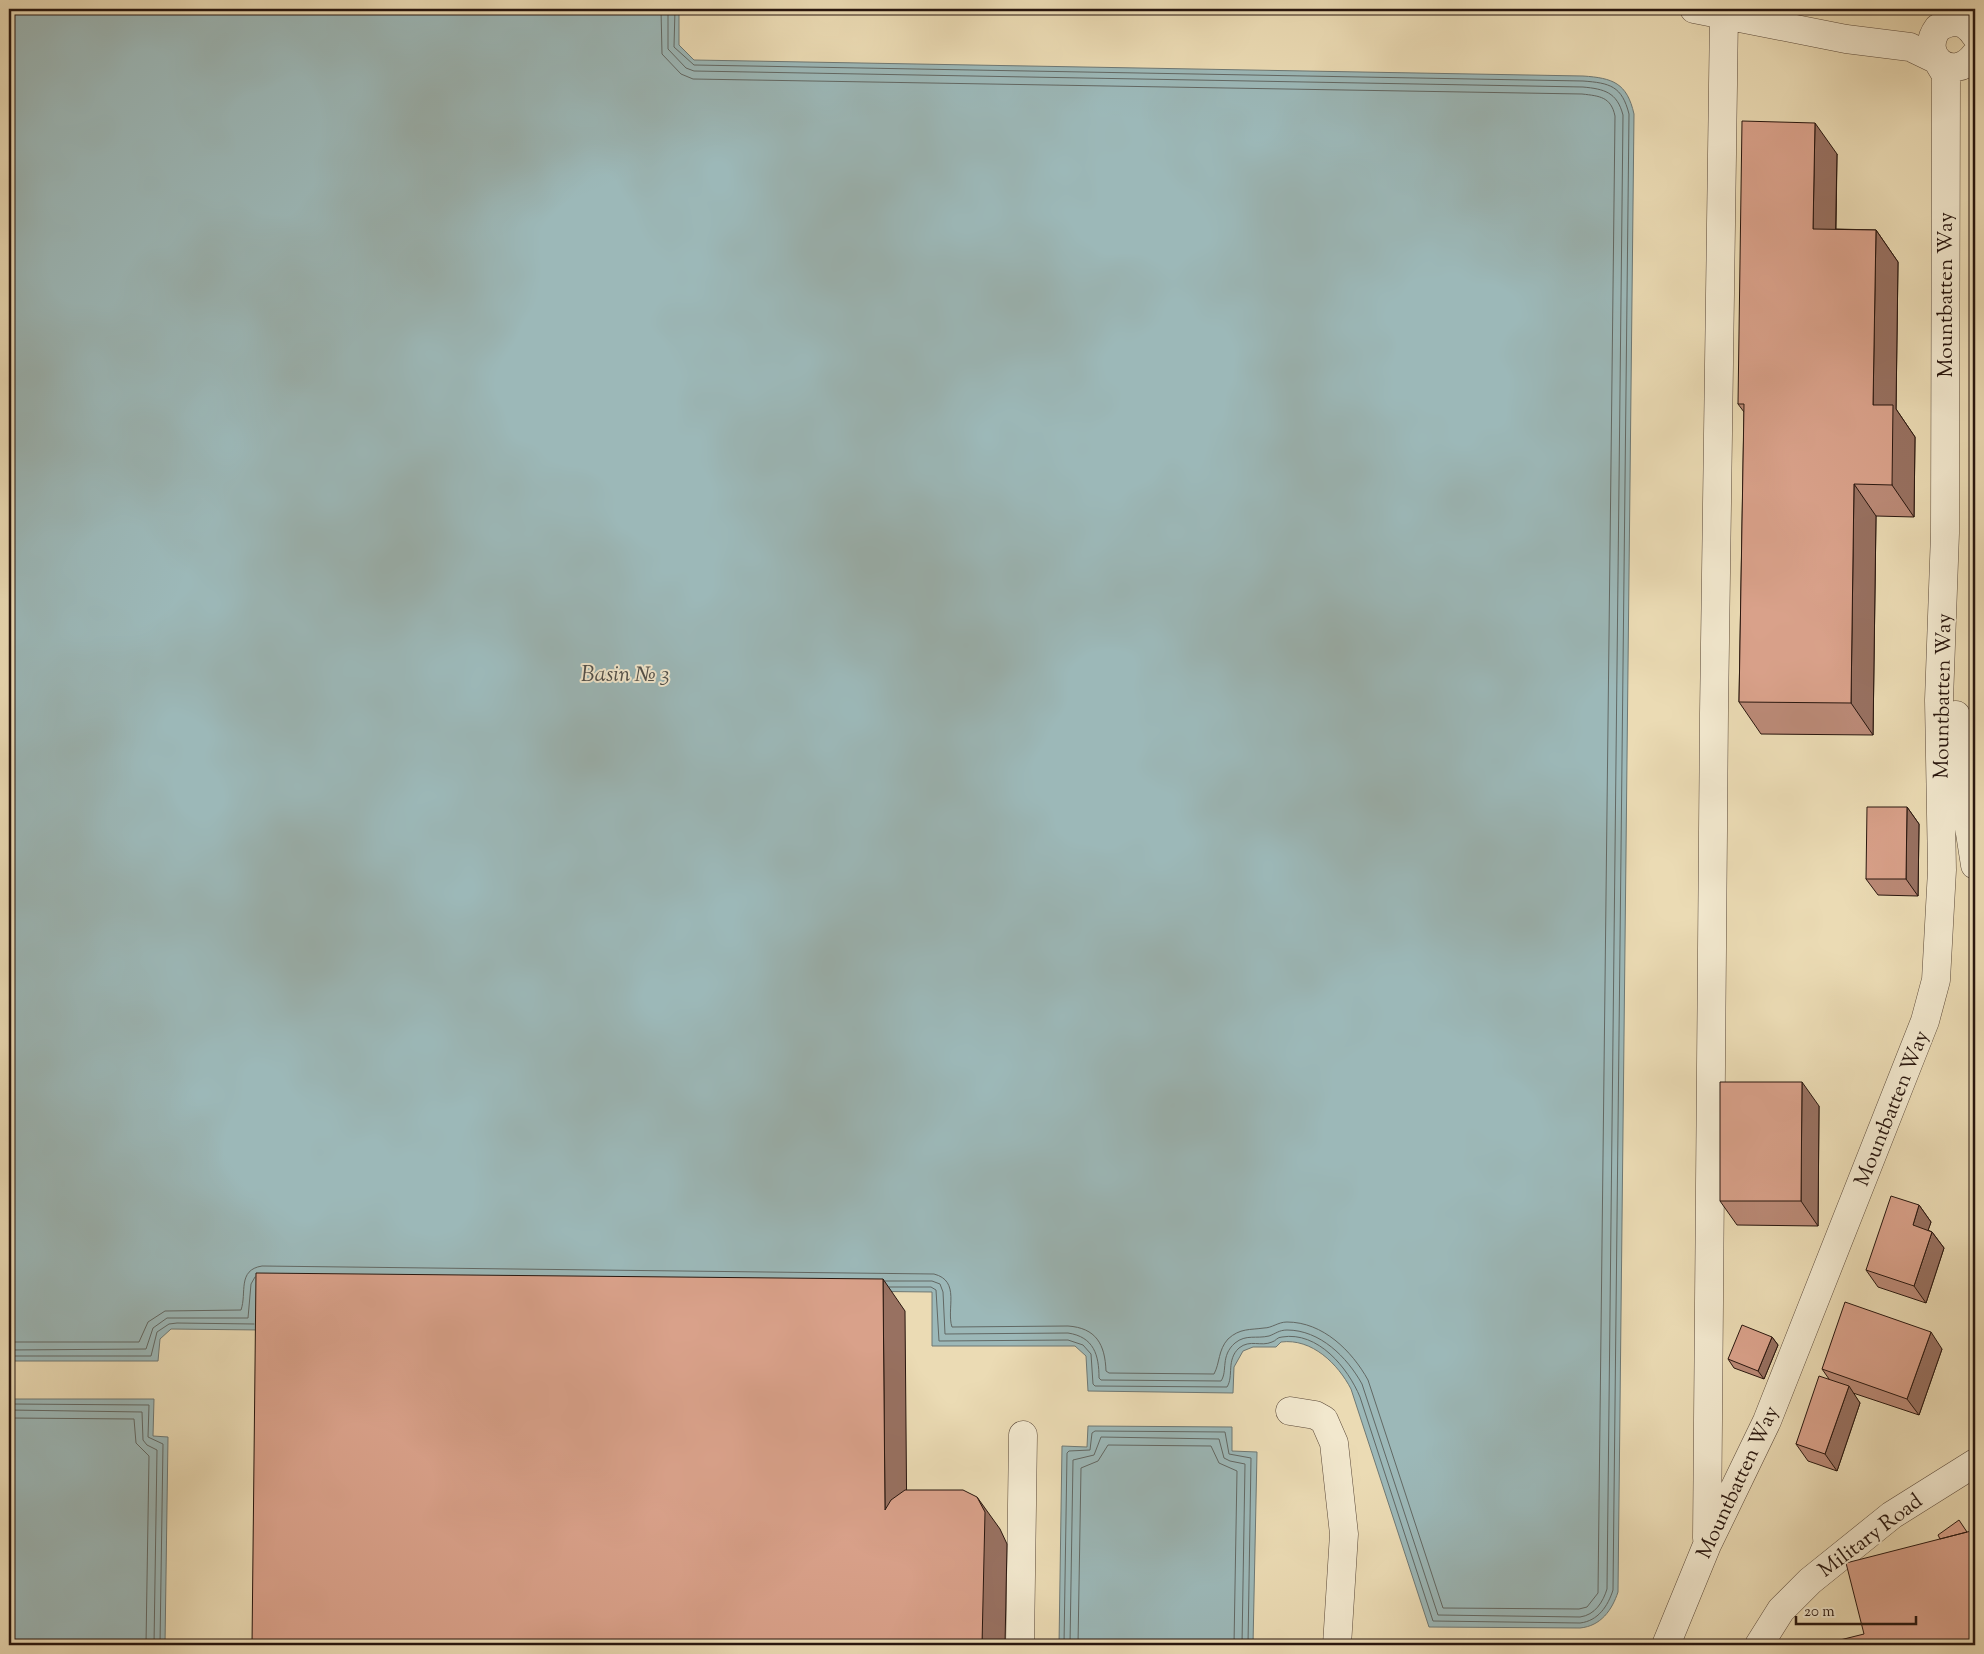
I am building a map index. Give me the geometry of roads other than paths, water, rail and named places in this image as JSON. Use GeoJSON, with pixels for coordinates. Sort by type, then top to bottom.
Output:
{"type":"FeatureCollection","features":[{"type":"Feature","properties":{"kind":"lane"},"geometry":{"type":"LineString","coordinates":[[1694,9],[1846,39],[1876,42],[1916,43],[1928,39],[1961,35],[1948,108]]}},
{"type":"Feature","properties":{"kind":"lane"},"geometry":{"type":"LineString","coordinates":[[1707,1545],[1714,713],[1724,15]]}},
{"type":"Feature","properties":{"kind":"lane","name":"Mountbatten Way"},"geometry":{"type":"LineString","coordinates":[[1666,1645],[1707,1545],[1767,1421],[1932,1000],[1939,947],[1941,878],[1939,700],[1945,534],[1945,229],[1948,108],[1947,78],[1931,48],[1961,35]]}},
{"type":"Feature","properties":{"kind":"lane"},"geometry":{"type":"LineString","coordinates":[[1876,42],[1910,48],[1937,60]]}},
{"type":"Feature","properties":{"kind":"lane","name":"Mountbatten Way"},"geometry":{"type":"LineString","coordinates":[[1945,534],[1955,707],[1962,782],[1975,865]]}},
{"type":"Feature","properties":{"kind":"lane"},"geometry":{"type":"LineString","coordinates":[[1290,1411],[1315,1415],[1324,1420],[1334,1443],[1344,1534],[1336,1645]]}},
{"type":"Feature","properties":{"kind":"lane"},"geometry":{"type":"LineString","coordinates":[[1020,1645],[1023,1435]]}},
{"type":"Feature","properties":{"kind":"lane","name":"Military Road"},"geometry":{"type":"LineString","coordinates":[[1759,1645],[1781,1610],[1810,1581],[1892,1515],[1975,1463]]}},
{"type":"Feature","properties":{"kind":"water","name":"Basin № 3"},"geometry":{"type":"Polygon","coordinates":[[[9,9],[679,9],[679,45],[694,60],[1583,76],[1603,78],[1623,89],[1634,114],[1618,1592],[1605,1616],[1594,1624],[1580,1628],[1429,1627],[1351,1389],[1339,1371],[1323,1355],[1303,1344],[1292,1342],[1281,1342],[1276,1347],[1253,1347],[1243,1351],[1234,1367],[1233,1393],[1088,1391],[1086,1356],[1075,1346],[932,1346],[932,1292],[262,1285],[260,1330],[171,1329],[160,1339],[158,1361],[9,1361],[9,9]]]}},
{"type":"Feature","properties":{"kind":"water"},"geometry":{"type":"Polygon","coordinates":[[[9,1399],[154,1399],[153,1436],[168,1437],[165,1645],[9,1645],[9,1399]]]}},
{"type":"Feature","properties":{"kind":"water"},"geometry":{"type":"Polygon","coordinates":[[[1088,1426],[1232,1427],[1232,1451],[1257,1452],[1253,1645],[1059,1645],[1062,1446],[1087,1447],[1088,1426]]]}}]}
